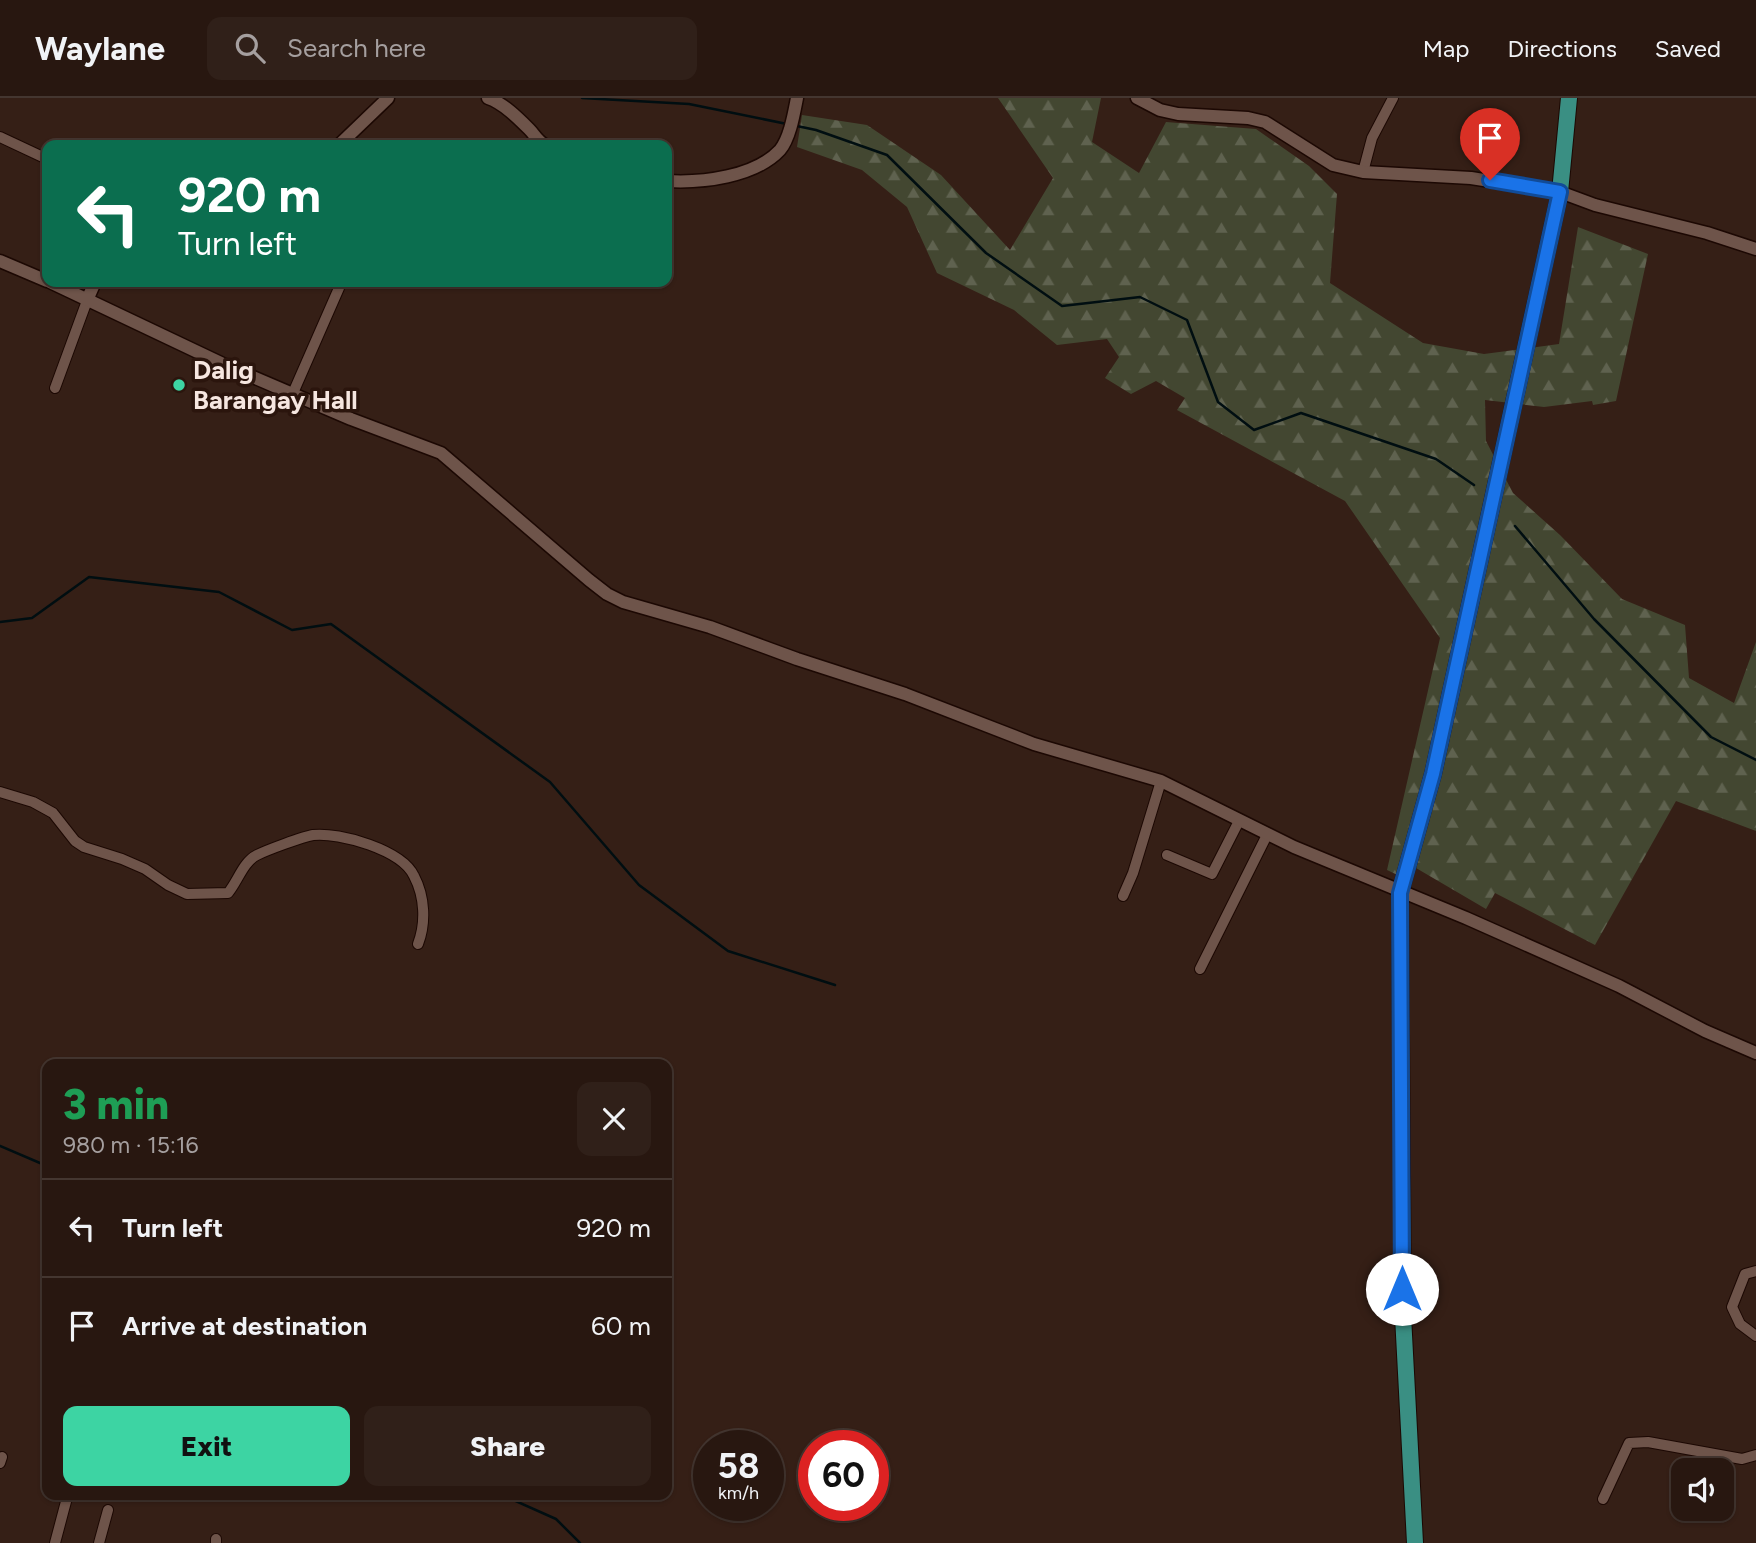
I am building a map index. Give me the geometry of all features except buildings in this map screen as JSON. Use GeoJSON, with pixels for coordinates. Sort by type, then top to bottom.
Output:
{"type":"FeatureCollection","features":[{"type":"Feature","properties":{"kind":"main road"},"geometry":{"type":"LineString","coordinates":[[1415,1543],[1403,1316],[1400,893],[1433,774],[1560,192],[1569,98]]}},
{"type":"Feature","properties":{"kind":"street"},"geometry":{"type":"LineString","coordinates":[[344,140],[388,98]]}},
{"type":"Feature","properties":{"kind":"street"},"geometry":{"type":"LineString","coordinates":[[488,98],[511,113],[537,140]]}},
{"type":"Feature","properties":{"kind":"street"},"geometry":{"type":"LineString","coordinates":[[1137,98],[1160,110],[1178,114],[1248,118],[1265,122],[1333,165],[1363,172],[1471,178],[1560,192],[1595,205],[1756,249]]}},
{"type":"Feature","properties":{"kind":"street"},"geometry":{"type":"LineString","coordinates":[[1363,172],[1372,138],[1393,98]]}},
{"type":"Feature","properties":{"kind":"street"},"geometry":{"type":"LineString","coordinates":[[672,181],[693,183],[741,172],[769,160],[782,148],[796,105]]}},
{"type":"Feature","properties":{"kind":"street"},"geometry":{"type":"LineString","coordinates":[[0,137],[42,157]]}},
{"type":"Feature","properties":{"kind":"street"},"geometry":{"type":"LineString","coordinates":[[0,261],[42,278]]}},
{"type":"Feature","properties":{"kind":"street"},"geometry":{"type":"LineString","coordinates":[[63,287],[225,365],[351,419],[441,453],[589,580],[623,602],[686,619],[905,694],[1052,750],[1161,781],[1267,835],[1619,986],[1704,1031],[1756,1053]]}},
{"type":"Feature","properties":{"kind":"street"},"geometry":{"type":"LineString","coordinates":[[55,388],[93,287]]}},
{"type":"Feature","properties":{"kind":"street"},"geometry":{"type":"LineString","coordinates":[[293,393],[338,288]]}},
{"type":"Feature","properties":{"kind":"street"},"geometry":{"type":"LineString","coordinates":[[1124,896],[1161,781]]}},
{"type":"Feature","properties":{"kind":"street"},"geometry":{"type":"LineString","coordinates":[[0,792],[33,802],[53,813],[84,848],[145,869],[168,886],[187,894],[228,893],[246,863],[256,855],[311,835],[350,838],[403,862],[414,875],[423,906],[424,927],[418,944]]}},
{"type":"Feature","properties":{"kind":"street"},"geometry":{"type":"LineString","coordinates":[[1167,855],[1212,874],[1239,821]]}},
{"type":"Feature","properties":{"kind":"street"},"geometry":{"type":"LineString","coordinates":[[1200,969],[1267,835]]}},
{"type":"Feature","properties":{"kind":"street"},"geometry":{"type":"LineString","coordinates":[[1756,1271],[1745,1275],[1732,1307],[1741,1324],[1756,1336]]}},
{"type":"Feature","properties":{"kind":"street"},"geometry":{"type":"LineString","coordinates":[[1603,1499],[1629,1443],[1648,1442],[1742,1459],[1756,1455]]}},
{"type":"Feature","properties":{"kind":"street"},"geometry":{"type":"LineString","coordinates":[[55,1543],[66,1500]]}},
{"type":"Feature","properties":{"kind":"street"},"geometry":{"type":"LineString","coordinates":[[99,1543],[108,1510]]}},
{"type":"Feature","properties":{"kind":"green space"},"geometry":{"type":"Polygon","coordinates":[[[998,98],[1101,98],[1092,142],[1139,173],[1166,122],[1256,129],[1309,166],[1337,194],[1330,283],[1423,343],[1484,354],[1559,344],[1578,227],[1648,254],[1616,401],[1544,407],[1485,400],[1486,441],[1513,493],[1560,535],[1622,599],[1685,625],[1689,678],[1734,703],[1756,642],[1756,831],[1676,801],[1595,945],[1495,893],[1486,909],[1416,868],[1408,880],[1387,870],[1440,638],[1345,501],[1177,410],[1185,398],[1156,381],[1131,394],[1105,378],[1119,357],[1107,339],[1057,345],[1014,310],[937,273],[907,207],[862,170],[797,147],[802,115],[867,125],[941,175],[1010,250],[1053,178],[998,98]]]}},
{"type":"Feature","properties":{"kind":"waterway"},"geometry":{"type":"LineString","coordinates":[[582,98],[689,104],[787,124]]}},
{"type":"Feature","properties":{"kind":"waterway"},"geometry":{"type":"LineString","coordinates":[[797,126],[887,155],[986,253],[1062,306],[1140,297],[1187,320],[1218,402],[1254,430],[1301,413],[1436,459],[1474,485]]}},
{"type":"Feature","properties":{"kind":"waterway"},"geometry":{"type":"LineString","coordinates":[[1515,526],[1594,619],[1711,737],[1756,760]]}},
{"type":"Feature","properties":{"kind":"waterway"},"geometry":{"type":"LineString","coordinates":[[0,622],[32,618],[89,577],[219,592],[292,630],[331,624],[550,782],[639,885],[728,951],[835,985]]}},
{"type":"Feature","properties":{"kind":"waterway"},"geometry":{"type":"LineString","coordinates":[[0,1146],[42,1164]]}},
{"type":"Feature","properties":{"kind":"waterway"},"geometry":{"type":"LineString","coordinates":[[513,1500],[556,1519],[580,1543]]}},
{"type":"Feature","properties":{"kind":"place","name":"Dalig Barangay Hall"},"geometry":{"type":"Point","coordinates":[179,385]}},
{"type":"Feature","properties":{"kind":"route"},"geometry":{"type":"LineString","coordinates":[[1402,1289],[1400,893],[1433,774],[1560,192],[1490,180]]}}]}
